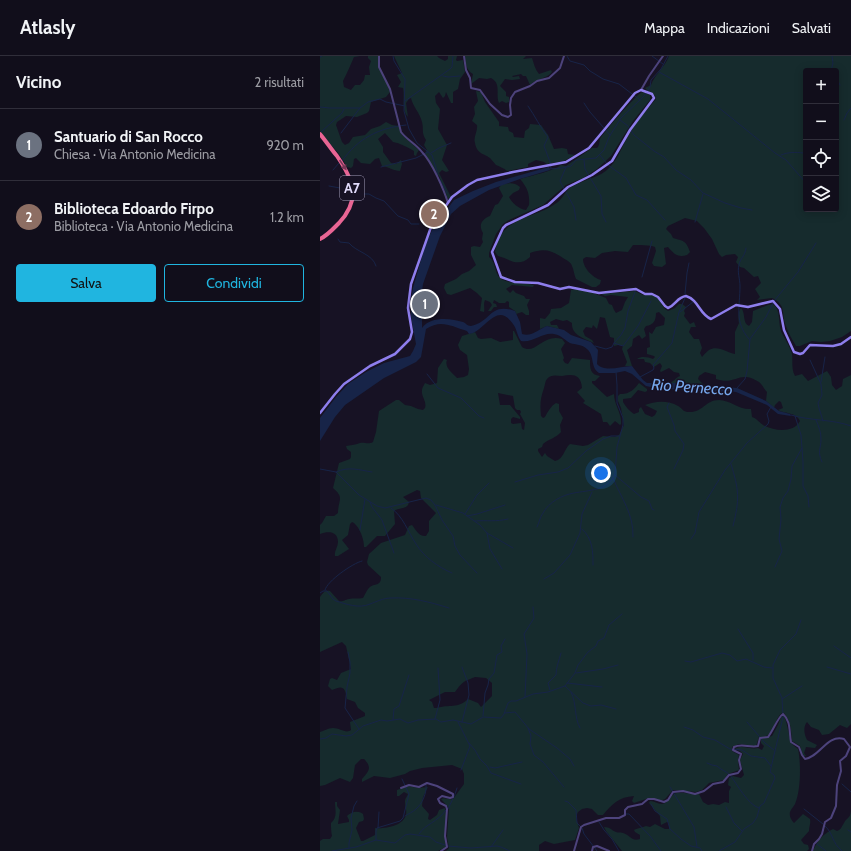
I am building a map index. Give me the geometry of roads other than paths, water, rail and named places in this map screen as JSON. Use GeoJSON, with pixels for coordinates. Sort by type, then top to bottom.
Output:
{"type":"FeatureCollection","features":[{"type":"Feature","properties":{"kind":"highway","name":"A7"},"geometry":{"type":"LineString","coordinates":[[320,134],[348,173],[353,195],[352,204],[347,214],[330,233],[320,239]]}},
{"type":"Feature","properties":{"kind":"main road"},"geometry":{"type":"LineString","coordinates":[[320,413],[335,394],[350,380],[370,366],[395,354],[410,339],[412,332],[408,308],[411,284],[431,227],[456,194],[478,180],[566,162],[589,148],[635,93],[643,90],[652,94],[654,98],[630,130],[612,161],[592,175],[571,185],[547,205],[506,225],[503,228],[492,252],[501,278],[514,282],[538,283],[560,289],[569,287],[599,293],[636,290],[658,297],[668,308],[672,306],[679,298],[686,296],[695,301],[703,314],[711,319],[736,305],[748,308],[773,301],[780,309],[784,330],[794,352],[800,354],[803,353],[810,345],[833,346],[840,344],[851,336]]}},
{"type":"Feature","properties":{"kind":"street"},"geometry":{"type":"LineString","coordinates":[[379,56],[379,67],[390,89],[402,132],[406,138],[423,152],[443,190],[448,204]]}},
{"type":"Feature","properties":{"kind":"street"},"geometry":{"type":"LineString","coordinates":[[464,56],[466,70],[470,78],[470,88],[480,90],[490,104],[505,117],[511,115],[511,98],[515,92],[530,86],[536,81],[549,78],[560,68],[564,56]]}},
{"type":"Feature","properties":{"kind":"street"},"geometry":{"type":"LineString","coordinates":[[643,90],[662,56]]}},
{"type":"Feature","properties":{"kind":"street"},"geometry":{"type":"LineString","coordinates":[[574,851],[581,827],[584,825],[606,818],[621,817],[625,815],[625,810],[628,807],[642,804],[648,800],[664,802],[668,800],[673,792],[683,791],[695,794],[704,791],[713,784],[723,782],[728,775],[738,773],[741,769],[739,760],[742,754],[734,750],[734,747],[739,745],[758,746],[761,738],[770,735],[782,714],[788,723],[791,742],[800,747],[802,755],[805,759],[814,756],[833,739],[844,739],[850,747],[846,756],[840,761],[841,771],[836,806],[831,818],[826,822],[822,834],[814,844],[812,851]]}},
{"type":"Feature","properties":{"kind":"street"},"geometry":{"type":"LineString","coordinates":[[401,788],[408,785],[419,787],[427,783],[453,794],[453,797],[450,798],[442,796],[438,799],[440,803],[446,806],[447,809],[445,836],[447,847],[441,851]]}},
{"type":"Feature","properties":{"kind":"street"},"geometry":{"type":"LineString","coordinates":[[592,851],[594,847],[597,846],[609,851]]}},
{"type":"Feature","properties":{"kind":"water"},"geometry":{"type":"Polygon","coordinates":[[[549,167],[550,170],[489,190],[460,206],[451,214],[440,236],[423,284],[420,305],[422,314],[422,328],[430,321],[441,319],[463,322],[468,326],[471,326],[483,321],[495,311],[507,309],[515,311],[520,322],[522,334],[532,334],[547,326],[564,330],[571,335],[591,342],[598,350],[597,364],[600,367],[609,369],[632,366],[647,383],[685,383],[707,390],[726,387],[737,388],[766,401],[779,411],[790,414],[791,416],[778,414],[767,405],[736,392],[728,391],[707,393],[695,390],[660,389],[646,386],[632,374],[625,371],[615,373],[599,373],[594,368],[591,355],[585,347],[570,343],[554,334],[521,341],[513,324],[508,318],[502,315],[493,318],[478,330],[469,334],[467,331],[446,324],[436,324],[426,329],[421,357],[416,362],[384,378],[345,405],[335,417],[320,441],[320,418],[348,384],[366,372],[384,363],[410,356],[413,351],[416,344],[411,317],[413,288],[425,246],[433,228],[454,200],[496,182],[549,167]]]}},
{"type":"Feature","properties":{"kind":"waterway"},"geometry":{"type":"LineString","coordinates":[[393,56],[394,61],[405,79],[404,111],[409,129],[417,143],[432,155],[438,175]]}},
{"type":"Feature","properties":{"kind":"waterway"},"geometry":{"type":"LineString","coordinates":[[405,101],[450,69],[452,67],[453,56]]}},
{"type":"Feature","properties":{"kind":"waterway"},"geometry":{"type":"LineString","coordinates":[[567,56],[570,61],[584,65],[590,71],[603,79],[619,84],[640,100]]}},
{"type":"Feature","properties":{"kind":"waterway"},"geometry":{"type":"LineString","coordinates":[[652,56],[663,64]]}},
{"type":"Feature","properties":{"kind":"waterway"},"geometry":{"type":"LineString","coordinates":[[549,169],[571,166],[576,160],[596,158],[604,150],[609,137],[621,118],[644,96],[650,87],[651,80],[661,69],[668,56]]}},
{"type":"Feature","properties":{"kind":"waterway"},"geometry":{"type":"LineString","coordinates":[[832,56],[832,68]]}},
{"type":"Feature","properties":{"kind":"waterway"},"geometry":{"type":"LineString","coordinates":[[659,72],[708,99],[775,153],[786,160],[803,180]]}},
{"type":"Feature","properties":{"kind":"waterway"},"geometry":{"type":"LineString","coordinates":[[443,76],[460,76]]}},
{"type":"Feature","properties":{"kind":"waterway"},"geometry":{"type":"LineString","coordinates":[[320,107],[360,108],[368,102],[380,99],[386,102],[405,106]]}},
{"type":"Feature","properties":{"kind":"waterway"},"geometry":{"type":"LineString","coordinates":[[584,103],[610,135]]}},
{"type":"Feature","properties":{"kind":"waterway"},"geometry":{"type":"LineString","coordinates":[[528,106],[548,137],[544,146],[551,168]]}},
{"type":"Feature","properties":{"kind":"waterway"},"geometry":{"type":"LineString","coordinates":[[341,133],[360,108]]}},
{"type":"Feature","properties":{"kind":"waterway"},"geometry":{"type":"LineString","coordinates":[[844,120],[851,108]]}},
{"type":"Feature","properties":{"kind":"waterway"},"geometry":{"type":"LineString","coordinates":[[321,132],[342,113],[344,109]]}},
{"type":"Feature","properties":{"kind":"waterway"},"geometry":{"type":"LineString","coordinates":[[620,120],[628,126],[634,135],[664,157],[676,170],[691,180],[703,193],[725,203],[752,210]]}},
{"type":"Feature","properties":{"kind":"waterway"},"geometry":{"type":"LineString","coordinates":[[342,161],[362,140],[378,132],[396,126],[406,125]]}},
{"type":"Feature","properties":{"kind":"waterway"},"geometry":{"type":"LineString","coordinates":[[431,153],[451,143]]}},
{"type":"Feature","properties":{"kind":"waterway"},"geometry":{"type":"LineString","coordinates":[[381,167],[416,158],[428,152]]}},
{"type":"Feature","properties":{"kind":"waterway"},"geometry":{"type":"LineString","coordinates":[[781,155],[795,152],[803,153]]}},
{"type":"Feature","properties":{"kind":"waterway"},"geometry":{"type":"LineString","coordinates":[[600,155],[608,165],[626,178],[636,195],[647,200],[665,220]]}},
{"type":"Feature","properties":{"kind":"waterway"},"geometry":{"type":"LineString","coordinates":[[584,160],[585,169],[601,196],[602,214],[606,222]]}},
{"type":"Feature","properties":{"kind":"waterway"},"geometry":{"type":"LineString","coordinates":[[333,170],[339,163]]}},
{"type":"Feature","properties":{"kind":"waterway"},"geometry":{"type":"LineString","coordinates":[[564,189],[560,181],[566,167]]}},
{"type":"Feature","properties":{"kind":"waterway"},"geometry":{"type":"LineString","coordinates":[[440,180],[447,193]]}},
{"type":"Feature","properties":{"kind":"waterway"},"geometry":{"type":"LineString","coordinates":[[329,186],[351,190]]}},
{"type":"Feature","properties":{"kind":"waterway"},"geometry":{"type":"LineString","coordinates":[[355,190],[363,194],[369,194],[384,201],[398,216],[408,220],[411,224],[419,224]]}},
{"type":"Feature","properties":{"kind":"waterway"},"geometry":{"type":"LineString","coordinates":[[566,192],[574,207],[576,220]]}},
{"type":"Feature","properties":{"kind":"waterway"},"geometry":{"type":"LineString","coordinates":[[695,222],[703,194]]}},
{"type":"Feature","properties":{"kind":"waterway"},"geometry":{"type":"LineString","coordinates":[[338,239],[340,242],[349,243],[368,256],[372,259],[376,266]]}},
{"type":"Feature","properties":{"kind":"waterway"},"geometry":{"type":"LineString","coordinates":[[642,277],[652,241]]}},
{"type":"Feature","properties":{"kind":"waterway"},"geometry":{"type":"LineString","coordinates":[[774,301],[798,272],[816,243]]}},
{"type":"Feature","properties":{"kind":"waterway"},"geometry":{"type":"LineString","coordinates":[[746,248],[738,268],[740,286],[739,314],[741,326],[749,339]]}},
{"type":"Feature","properties":{"kind":"waterway"},"geometry":{"type":"LineString","coordinates":[[685,294],[689,263]]}},
{"type":"Feature","properties":{"kind":"waterway"},"geometry":{"type":"LineString","coordinates":[[595,346],[606,349],[612,347],[621,335],[625,328],[628,311],[635,292]]}},
{"type":"Feature","properties":{"kind":"waterway"},"geometry":{"type":"LineString","coordinates":[[640,377],[653,370],[653,365],[672,343],[679,312],[685,298]]}},
{"type":"Feature","properties":{"kind":"waterway"},"geometry":{"type":"LineString","coordinates":[[614,343],[623,346],[638,326],[651,301]]}},
{"type":"Feature","properties":{"kind":"waterway"},"geometry":{"type":"LineString","coordinates":[[680,312],[693,302]]}},
{"type":"Feature","properties":{"kind":"waterway"},"geometry":{"type":"LineString","coordinates":[[737,388],[745,379],[750,339],[766,317],[773,303]]}},
{"type":"Feature","properties":{"kind":"waterway"},"geometry":{"type":"LineString","coordinates":[[821,382],[825,357]]}},
{"type":"Feature","properties":{"kind":"waterway"},"geometry":{"type":"LineString","coordinates":[[810,360],[821,384],[822,395],[818,403],[823,421]]}},
{"type":"Feature","properties":{"kind":"waterway"},"geometry":{"type":"LineString","coordinates":[[537,527],[541,516],[546,509],[560,497],[598,489],[608,484],[612,480],[615,474],[617,447],[623,425],[623,418],[617,403],[616,372]]}},
{"type":"Feature","properties":{"kind":"waterway"},"geometry":{"type":"LineString","coordinates":[[427,374],[438,388],[461,398],[479,416],[484,418]]}},
{"type":"Feature","properties":{"kind":"waterway"},"geometry":{"type":"LineString","coordinates":[[669,403],[667,407],[675,431],[684,444],[683,450],[674,469]]}},
{"type":"Feature","properties":{"kind":"waterway"},"geometry":{"type":"LineString","coordinates":[[691,539],[695,533],[699,512],[725,470],[747,443],[768,424],[769,421],[767,414],[771,407]]}},
{"type":"Feature","properties":{"kind":"waterway","name":"Rio Pernecco"},"geometry":{"type":"LineString","coordinates":[[791,415],[836,422],[851,426]]}},
{"type":"Feature","properties":{"kind":"waterway"},"geometry":{"type":"LineString","coordinates":[[795,416],[801,435],[803,486],[808,496],[809,507]]}},
{"type":"Feature","properties":{"kind":"waterway"},"geometry":{"type":"LineString","coordinates":[[816,420],[821,434],[819,453],[822,462]]}},
{"type":"Feature","properties":{"kind":"waterway"},"geometry":{"type":"LineString","coordinates":[[515,482],[538,475],[558,472],[568,468],[586,451],[603,439],[611,436],[619,436]]}},
{"type":"Feature","properties":{"kind":"waterway"},"geometry":{"type":"LineString","coordinates":[[775,567],[782,551],[779,539],[781,519],[780,507],[783,498],[788,491],[792,466],[802,448]]}},
{"type":"Feature","properties":{"kind":"waterway"},"geometry":{"type":"LineString","coordinates":[[731,464],[738,495],[737,509],[733,526]]}},
{"type":"Feature","properties":{"kind":"waterway"},"geometry":{"type":"LineString","coordinates":[[320,469],[336,472],[359,495],[377,506],[385,508],[426,498],[431,500],[453,536],[455,546],[460,555],[477,573]]}},
{"type":"Feature","properties":{"kind":"waterway"},"geometry":{"type":"LineString","coordinates":[[336,472],[345,469],[372,472]]}},
{"type":"Feature","properties":{"kind":"waterway"},"geometry":{"type":"LineString","coordinates":[[615,475],[641,497],[649,501],[652,509],[654,510]]}},
{"type":"Feature","properties":{"kind":"waterway"},"geometry":{"type":"LineString","coordinates":[[613,478],[629,513],[633,529],[633,537]]}},
{"type":"Feature","properties":{"kind":"waterway"},"geometry":{"type":"LineString","coordinates":[[465,514],[477,495],[489,483]]}},
{"type":"Feature","properties":{"kind":"waterway"},"geometry":{"type":"LineString","coordinates":[[544,579],[554,573],[570,555],[580,533],[582,514],[592,492]]}},
{"type":"Feature","properties":{"kind":"waterway"},"geometry":{"type":"LineString","coordinates":[[360,530],[365,499]]}},
{"type":"Feature","properties":{"kind":"waterway"},"geometry":{"type":"LineString","coordinates":[[370,502],[382,520],[394,553]]}},
{"type":"Feature","properties":{"kind":"waterway"},"geometry":{"type":"LineString","coordinates":[[436,505],[463,513],[480,525],[487,533],[513,548]]}},
{"type":"Feature","properties":{"kind":"waterway"},"geometry":{"type":"LineString","coordinates":[[467,516],[505,505]]}},
{"type":"Feature","properties":{"kind":"waterway"},"geometry":{"type":"LineString","coordinates":[[391,508],[399,515],[423,553],[437,565],[452,573]]}},
{"type":"Feature","properties":{"kind":"waterway"},"geometry":{"type":"LineString","coordinates":[[475,521],[495,521],[508,519]]}},
{"type":"Feature","properties":{"kind":"waterway"},"geometry":{"type":"LineString","coordinates":[[582,529],[590,541],[593,565]]}},
{"type":"Feature","properties":{"kind":"waterway"},"geometry":{"type":"LineString","coordinates":[[487,533],[490,549],[502,569]]}},
{"type":"Feature","properties":{"kind":"waterway"},"geometry":{"type":"LineString","coordinates":[[325,590],[330,582],[341,573],[362,561]]}},
{"type":"Feature","properties":{"kind":"waterway"},"geometry":{"type":"LineString","coordinates":[[320,593],[327,591],[333,599],[348,605],[361,606],[385,599],[406,598],[420,600],[449,608]]}},
{"type":"Feature","properties":{"kind":"waterway"},"geometry":{"type":"LineString","coordinates":[[525,697],[527,654],[524,634],[534,618],[533,607]]}},
{"type":"Feature","properties":{"kind":"waterway"},"geometry":{"type":"LineString","coordinates":[[320,739],[326,738],[332,734],[346,736],[352,735],[363,726],[381,720],[387,721],[400,719],[408,723],[418,720],[436,719],[441,722],[453,720],[471,724],[483,717],[501,718],[508,703],[511,701],[516,701],[533,694],[548,692],[565,686],[588,652],[596,646],[598,641],[604,638],[609,625],[622,614]]}},
{"type":"Feature","properties":{"kind":"waterway"},"geometry":{"type":"LineString","coordinates":[[719,851],[735,842],[744,829],[753,823],[775,778],[770,772],[783,717],[782,698],[773,678],[773,665],[780,650],[796,634],[801,620]]}},
{"type":"Feature","properties":{"kind":"waterway"},"geometry":{"type":"LineString","coordinates":[[738,629],[753,653],[753,660]]}},
{"type":"Feature","properties":{"kind":"waterway"},"geometry":{"type":"LineString","coordinates":[[483,716],[485,693],[489,679],[494,673],[497,655],[502,652],[501,646],[505,639]]}},
{"type":"Feature","properties":{"kind":"waterway"},"geometry":{"type":"LineString","coordinates":[[834,646],[851,658]]}},
{"type":"Feature","properties":{"kind":"waterway"},"geometry":{"type":"LineString","coordinates":[[348,652],[350,673],[345,708],[359,729]]}},
{"type":"Feature","properties":{"kind":"waterway"},"geometry":{"type":"LineString","coordinates":[[550,690],[548,683],[556,675],[561,653]]}},
{"type":"Feature","properties":{"kind":"waterway"},"geometry":{"type":"LineString","coordinates":[[685,661],[691,662],[722,653],[730,655],[737,661],[746,659],[764,667],[772,668]]}},
{"type":"Feature","properties":{"kind":"waterway"},"geometry":{"type":"LineString","coordinates":[[576,673],[618,665]]}},
{"type":"Feature","properties":{"kind":"waterway"},"geometry":{"type":"LineString","coordinates":[[462,667],[468,683],[469,695],[462,722]]}},
{"type":"Feature","properties":{"kind":"waterway"},"geometry":{"type":"LineString","coordinates":[[827,667],[851,674]]}},
{"type":"Feature","properties":{"kind":"waterway"},"geometry":{"type":"LineString","coordinates":[[435,719],[440,700],[438,668]]}},
{"type":"Feature","properties":{"kind":"waterway"},"geometry":{"type":"LineString","coordinates":[[393,720],[394,709],[399,706],[409,675]]}},
{"type":"Feature","properties":{"kind":"waterway"},"geometry":{"type":"LineString","coordinates":[[567,683],[602,687]]}},
{"type":"Feature","properties":{"kind":"waterway"},"geometry":{"type":"LineString","coordinates":[[565,686],[583,703],[591,706],[601,705],[616,709]]}},
{"type":"Feature","properties":{"kind":"waterway"},"geometry":{"type":"LineString","coordinates":[[782,699],[802,686]]}},
{"type":"Feature","properties":{"kind":"waterway"},"geometry":{"type":"LineString","coordinates":[[571,692],[580,728]]}},
{"type":"Feature","properties":{"kind":"waterway"},"geometry":{"type":"LineString","coordinates":[[505,713],[515,712],[529,729],[557,748],[570,759],[574,766]]}},
{"type":"Feature","properties":{"kind":"waterway"},"geometry":{"type":"LineString","coordinates":[[458,722],[470,746],[461,770]]}},
{"type":"Feature","properties":{"kind":"waterway"},"geometry":{"type":"LineString","coordinates":[[747,722],[765,743],[774,750]]}},
{"type":"Feature","properties":{"kind":"waterway"},"geometry":{"type":"LineString","coordinates":[[684,727],[693,730],[703,737],[715,740],[730,749],[742,750],[751,756],[765,758],[771,766]]}},
{"type":"Feature","properties":{"kind":"waterway"},"geometry":{"type":"LineString","coordinates":[[528,728],[531,736],[530,744],[534,755],[543,762],[564,787]]}},
{"type":"Feature","properties":{"kind":"waterway"},"geometry":{"type":"LineString","coordinates":[[469,743],[491,773],[521,784]]}},
{"type":"Feature","properties":{"kind":"waterway"},"geometry":{"type":"LineString","coordinates":[[490,767],[495,768],[522,762]]}},
{"type":"Feature","properties":{"kind":"waterway"},"geometry":{"type":"LineString","coordinates":[[707,763],[717,766],[730,775],[747,799],[759,808]]}},
{"type":"Feature","properties":{"kind":"waterway"},"geometry":{"type":"LineString","coordinates":[[376,840],[377,828],[400,821],[403,818],[409,794],[402,779]]}},
{"type":"Feature","properties":{"kind":"waterway"},"geometry":{"type":"LineString","coordinates":[[842,784],[851,792]]}},
{"type":"Feature","properties":{"kind":"waterway"},"geometry":{"type":"LineString","coordinates":[[405,816],[415,810],[420,804],[425,795],[426,785]]}},
{"type":"Feature","properties":{"kind":"waterway"},"geometry":{"type":"LineString","coordinates":[[670,787],[694,827],[697,847]]}},
{"type":"Feature","properties":{"kind":"waterway"},"geometry":{"type":"LineString","coordinates":[[448,809],[457,788]]}},
{"type":"Feature","properties":{"kind":"waterway"},"geometry":{"type":"LineString","coordinates":[[349,848],[352,830],[351,818],[357,801]]}},
{"type":"Feature","properties":{"kind":"waterway"},"geometry":{"type":"LineString","coordinates":[[565,801],[576,810],[577,823],[597,851]]}},
{"type":"Feature","properties":{"kind":"waterway"},"geometry":{"type":"LineString","coordinates":[[651,804],[655,811],[667,819],[670,829],[691,846],[700,848],[702,851]]}},
{"type":"Feature","properties":{"kind":"waterway"},"geometry":{"type":"LineString","coordinates":[[726,807],[734,823],[742,831]]}},
{"type":"Feature","properties":{"kind":"waterway"},"geometry":{"type":"LineString","coordinates":[[804,809],[823,824]]}},
{"type":"Feature","properties":{"kind":"waterway"},"geometry":{"type":"LineString","coordinates":[[419,834],[446,810]]}},
{"type":"Feature","properties":{"kind":"waterway"},"geometry":{"type":"LineString","coordinates":[[378,828],[379,812]]}},
{"type":"Feature","properties":{"kind":"waterway"},"geometry":{"type":"LineString","coordinates":[[626,814],[629,814],[650,836],[661,851]]}},
{"type":"Feature","properties":{"kind":"waterway"},"geometry":{"type":"LineString","coordinates":[[599,822],[619,851]]}},
{"type":"Feature","properties":{"kind":"waterway"},"geometry":{"type":"LineString","coordinates":[[825,826],[830,832],[838,848],[842,851]]}},
{"type":"Feature","properties":{"kind":"waterway"},"geometry":{"type":"LineString","coordinates":[[491,847],[503,830]]}},
{"type":"Feature","properties":{"kind":"waterway"},"geometry":{"type":"LineString","coordinates":[[332,851],[356,847],[376,840],[395,843],[405,835],[410,834],[430,837],[436,842],[448,846],[471,848],[497,846],[510,851]]}},
{"type":"Feature","properties":{"kind":"waterway"},"geometry":{"type":"LineString","coordinates":[[817,844],[826,851]]}},
{"type":"Feature","properties":{"kind":"place","name":"Biblioteca Edoardo Firpo"},"geometry":{"type":"Point","coordinates":[434,214]}},
{"type":"Feature","properties":{"kind":"place","name":"Santuario di San Rocco"},"geometry":{"type":"Point","coordinates":[425,304]}}]}
